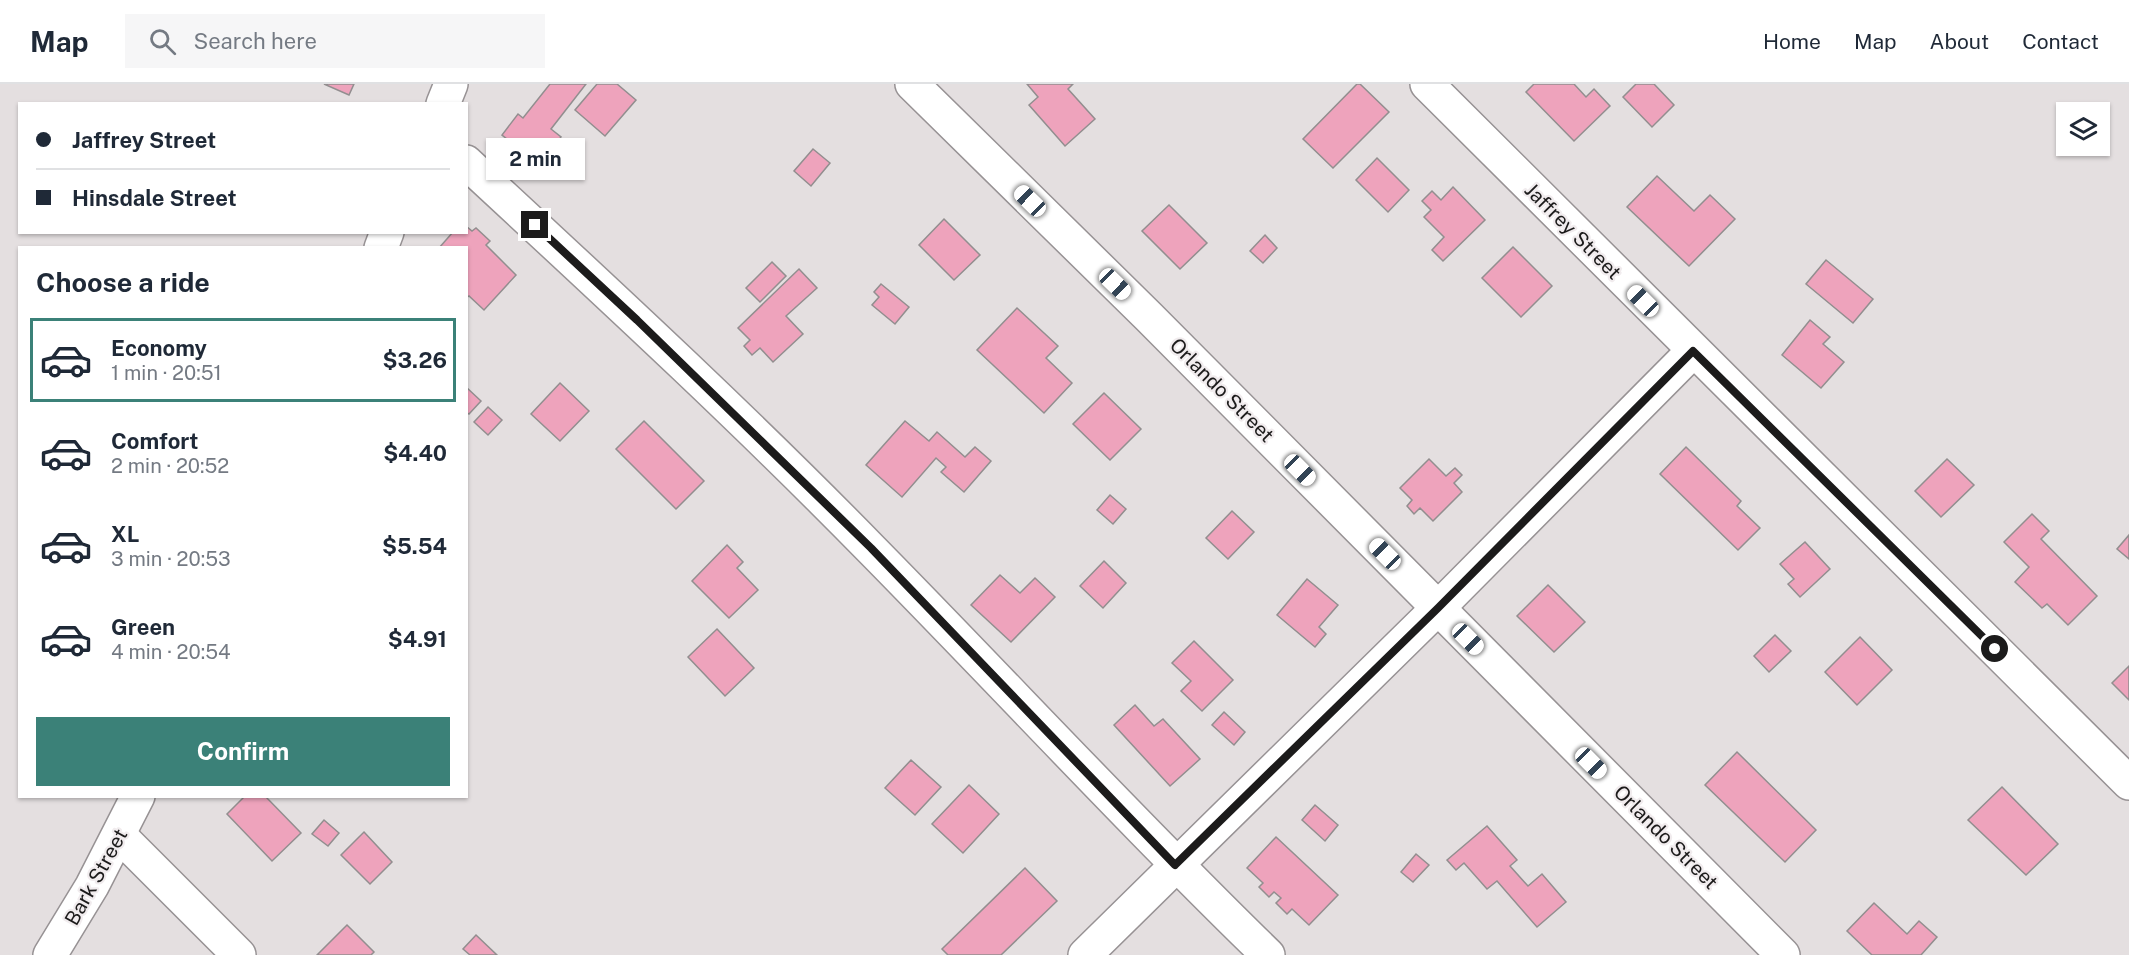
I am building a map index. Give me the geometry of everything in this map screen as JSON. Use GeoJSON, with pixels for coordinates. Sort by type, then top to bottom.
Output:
{"type":"FeatureCollection","features":[{"type":"Feature","properties":{"kind":"street"},"geometry":{"type":"LineString","coordinates":[[444,102],[451,84]]}},
{"type":"Feature","properties":{"kind":"street","name":"Orlando Street"},"geometry":{"type":"LineString","coordinates":[[912,84],[1149,317],[1783,955]]}},
{"type":"Feature","properties":{"kind":"street","name":"Jaffrey Street"},"geometry":{"type":"LineString","coordinates":[[1427,84],[2129,783]]}},
{"type":"Feature","properties":{"kind":"street"},"geometry":{"type":"LineString","coordinates":[[468,164],[637,320],[871,548],[1175,865],[1268,955]]}},
{"type":"Feature","properties":{"kind":"street"},"geometry":{"type":"LineString","coordinates":[[1085,955],[1438,608],[1693,351]]}},
{"type":"Feature","properties":{"kind":"street","name":"Bark Street"},"geometry":{"type":"LineString","coordinates":[[50,955],[120,836],[137,798]]}},
{"type":"Feature","properties":{"kind":"street"},"geometry":{"type":"LineString","coordinates":[[120,836],[239,955]]}},
{"type":"Feature","properties":{"kind":"building"},"geometry":{"type":"Polygon","coordinates":[[[324,84],[354,84],[349,95],[324,84]]]}},
{"type":"Feature","properties":{"kind":"building"},"geometry":{"type":"Polygon","coordinates":[[[550,84],[586,84],[551,129],[561,137],[550,152],[539,143],[528,156],[502,135],[518,114],[523,118],[550,84]]]}},
{"type":"Feature","properties":{"kind":"building"},"geometry":{"type":"Polygon","coordinates":[[[597,84],[617,84],[636,100],[605,136],[575,110],[597,84]]]}},
{"type":"Feature","properties":{"kind":"building"},"geometry":{"type":"Polygon","coordinates":[[[1027,84],[1073,84],[1068,89],[1095,119],[1065,146],[1029,105],[1038,97],[1027,84]]]}},
{"type":"Feature","properties":{"kind":"building"},"geometry":{"type":"Polygon","coordinates":[[[1357,84],[1360,84],[1389,112],[1333,168],[1303,139],[1357,84]]]}},
{"type":"Feature","properties":{"kind":"building"},"geometry":{"type":"Polygon","coordinates":[[[1534,84],[1574,84],[1586,97],[1594,89],[1610,106],[1574,141],[1526,92],[1534,84]]]}},
{"type":"Feature","properties":{"kind":"building"},"geometry":{"type":"Polygon","coordinates":[[[1636,84],[1654,84],[1674,105],[1652,127],[1623,97],[1636,84]]]}},
{"type":"Feature","properties":{"kind":"building"},"geometry":{"type":"Polygon","coordinates":[[[813,149],[830,163],[811,186],[794,171],[813,149]]]}},
{"type":"Feature","properties":{"kind":"building"},"geometry":{"type":"Polygon","coordinates":[[[1377,158],[1409,190],[1388,212],[1356,180],[1377,158]]]}},
{"type":"Feature","properties":{"kind":"building"},"geometry":{"type":"Polygon","coordinates":[[[1657,176],[1694,211],[1710,195],[1735,219],[1689,266],[1627,207],[1657,176]]]}},
{"type":"Feature","properties":{"kind":"building"},"geometry":{"type":"Polygon","coordinates":[[[1453,187],[1485,220],[1443,261],[1432,250],[1444,237],[1424,217],[1431,210],[1422,201],[1432,191],[1441,200],[1453,187]]]}},
{"type":"Feature","properties":{"kind":"building"},"geometry":{"type":"Polygon","coordinates":[[[1169,205],[1207,243],[1180,269],[1142,231],[1169,205]]]}},
{"type":"Feature","properties":{"kind":"building"},"geometry":{"type":"Polygon","coordinates":[[[944,219],[980,255],[954,280],[919,245],[944,219]]]}},
{"type":"Feature","properties":{"kind":"building"},"geometry":{"type":"Polygon","coordinates":[[[468,228],[472,231],[476,228],[490,241],[486,245],[516,275],[484,310],[468,297],[468,246],[441,246],[451,234],[468,234],[468,228]]]}},
{"type":"Feature","properties":{"kind":"building"},"geometry":{"type":"Polygon","coordinates":[[[1265,235],[1277,248],[1263,263],[1250,251],[1265,235]]]}},
{"type":"Feature","properties":{"kind":"building"},"geometry":{"type":"Polygon","coordinates":[[[1513,247],[1552,286],[1521,317],[1482,278],[1513,247]]]}},
{"type":"Feature","properties":{"kind":"building"},"geometry":{"type":"Polygon","coordinates":[[[1826,260],[1873,299],[1853,323],[1806,284],[1826,260]]]}},
{"type":"Feature","properties":{"kind":"building"},"geometry":{"type":"Polygon","coordinates":[[[772,262],[786,276],[760,302],[746,288],[772,262]]]}},
{"type":"Feature","properties":{"kind":"building"},"geometry":{"type":"Polygon","coordinates":[[[799,269],[817,288],[786,316],[803,334],[773,362],[760,348],[752,355],[744,346],[750,340],[738,328],[799,269]]]}},
{"type":"Feature","properties":{"kind":"building"},"geometry":{"type":"Polygon","coordinates":[[[881,284],[909,307],[895,324],[872,305],[879,297],[874,292],[881,284]]]}},
{"type":"Feature","properties":{"kind":"building"},"geometry":{"type":"Polygon","coordinates":[[[1017,308],[1058,346],[1046,358],[1072,383],[1044,413],[977,350],[1017,308]]]}},
{"type":"Feature","properties":{"kind":"building"},"geometry":{"type":"Polygon","coordinates":[[[1810,320],[1830,337],[1823,344],[1844,362],[1821,388],[1782,355],[1810,320]]]}},
{"type":"Feature","properties":{"kind":"building"},"geometry":{"type":"Polygon","coordinates":[[[560,383],[589,411],[560,441],[531,414],[560,383]]]}},
{"type":"Feature","properties":{"kind":"building"},"geometry":{"type":"Polygon","coordinates":[[[468,389],[481,401],[468,413],[468,389]]]}},
{"type":"Feature","properties":{"kind":"building"},"geometry":{"type":"Polygon","coordinates":[[[1104,393],[1141,429],[1110,460],[1073,424],[1104,393]]]}},
{"type":"Feature","properties":{"kind":"building"},"geometry":{"type":"Polygon","coordinates":[[[488,407],[502,420],[488,435],[474,422],[488,407]]]}},
{"type":"Feature","properties":{"kind":"building"},"geometry":{"type":"Polygon","coordinates":[[[644,421],[704,481],[676,509],[616,449],[644,421]]]}},
{"type":"Feature","properties":{"kind":"building"},"geometry":{"type":"Polygon","coordinates":[[[905,421],[929,441],[937,432],[965,457],[975,447],[991,461],[964,492],[941,472],[946,467],[936,458],[902,497],[866,465],[905,421]]]}},
{"type":"Feature","properties":{"kind":"building"},"geometry":{"type":"Polygon","coordinates":[[[1686,447],[1741,501],[1737,506],[1760,528],[1738,550],[1660,474],[1686,447]]]}},
{"type":"Feature","properties":{"kind":"building"},"geometry":{"type":"Polygon","coordinates":[[[1429,459],[1446,476],[1455,468],[1462,475],[1454,483],[1462,492],[1433,521],[1420,508],[1414,514],[1407,506],[1412,500],[1400,488],[1429,459]]]}},
{"type":"Feature","properties":{"kind":"building"},"geometry":{"type":"Polygon","coordinates":[[[1947,459],[1974,485],[1941,517],[1915,491],[1947,459]]]}},
{"type":"Feature","properties":{"kind":"building"},"geometry":{"type":"Polygon","coordinates":[[[1110,495],[1126,509],[1113,524],[1097,510],[1110,495]]]}},
{"type":"Feature","properties":{"kind":"building"},"geometry":{"type":"Polygon","coordinates":[[[1232,511],[1254,532],[1228,559],[1206,538],[1232,511]]]}},
{"type":"Feature","properties":{"kind":"building"},"geometry":{"type":"Polygon","coordinates":[[[2032,514],[2049,531],[2041,539],[2097,596],[2068,625],[2047,604],[2042,608],[2015,582],[2029,567],[2004,542],[2032,514]]]}},
{"type":"Feature","properties":{"kind":"building"},"geometry":{"type":"Polygon","coordinates":[[[2129,535],[2129,559],[2117,549],[2129,535]]]}},
{"type":"Feature","properties":{"kind":"building"},"geometry":{"type":"Polygon","coordinates":[[[1805,542],[1830,569],[1800,597],[1788,584],[1794,579],[1780,564],[1805,542]]]}},
{"type":"Feature","properties":{"kind":"building"},"geometry":{"type":"Polygon","coordinates":[[[727,545],[743,562],[737,568],[758,590],[729,618],[692,581],[727,545]]]}},
{"type":"Feature","properties":{"kind":"building"},"geometry":{"type":"Polygon","coordinates":[[[1104,561],[1126,583],[1103,608],[1080,586],[1104,561]]]}},
{"type":"Feature","properties":{"kind":"building"},"geometry":{"type":"Polygon","coordinates":[[[1000,575],[1020,593],[1035,578],[1055,597],[1011,642],[971,605],[1000,575]]]}},
{"type":"Feature","properties":{"kind":"building"},"geometry":{"type":"Polygon","coordinates":[[[1307,579],[1338,605],[1319,627],[1326,634],[1315,647],[1277,615],[1307,579]]]}},
{"type":"Feature","properties":{"kind":"building"},"geometry":{"type":"Polygon","coordinates":[[[1548,585],[1585,622],[1554,652],[1517,616],[1548,585]]]}},
{"type":"Feature","properties":{"kind":"building"},"geometry":{"type":"Polygon","coordinates":[[[717,629],[754,668],[725,696],[688,657],[717,629]]]}},
{"type":"Feature","properties":{"kind":"building"},"geometry":{"type":"Polygon","coordinates":[[[1775,635],[1791,651],[1769,672],[1754,656],[1775,635]]]}},
{"type":"Feature","properties":{"kind":"building"},"geometry":{"type":"Polygon","coordinates":[[[1860,637],[1892,670],[1857,705],[1825,672],[1860,637]]]}},
{"type":"Feature","properties":{"kind":"building"},"geometry":{"type":"Polygon","coordinates":[[[1194,641],[1233,680],[1202,711],[1181,691],[1191,681],[1172,663],[1194,641]]]}},
{"type":"Feature","properties":{"kind":"building"},"geometry":{"type":"Polygon","coordinates":[[[2129,666],[2129,700],[2112,683],[2129,666]]]}},
{"type":"Feature","properties":{"kind":"building"},"geometry":{"type":"Polygon","coordinates":[[[1135,705],[1154,726],[1163,719],[1200,759],[1170,786],[1114,725],[1135,705]]]}},
{"type":"Feature","properties":{"kind":"building"},"geometry":{"type":"Polygon","coordinates":[[[1224,712],[1245,732],[1234,745],[1212,725],[1224,712]]]}},
{"type":"Feature","properties":{"kind":"building"},"geometry":{"type":"Polygon","coordinates":[[[1737,752],[1816,830],[1785,862],[1705,785],[1737,752]]]}},
{"type":"Feature","properties":{"kind":"building"},"geometry":{"type":"Polygon","coordinates":[[[911,760],[941,787],[915,815],[885,788],[911,760]]]}},
{"type":"Feature","properties":{"kind":"building"},"geometry":{"type":"Polygon","coordinates":[[[969,785],[999,814],[963,853],[932,824],[969,785]]]}},
{"type":"Feature","properties":{"kind":"building"},"geometry":{"type":"Polygon","coordinates":[[[2002,787],[2058,844],[2026,875],[1968,820],[2002,787]]]}},
{"type":"Feature","properties":{"kind":"building"},"geometry":{"type":"Polygon","coordinates":[[[243,798],[267,798],[301,833],[272,861],[227,814],[243,798]]]}},
{"type":"Feature","properties":{"kind":"building"},"geometry":{"type":"Polygon","coordinates":[[[1315,805],[1338,825],[1325,841],[1302,820],[1315,805]]]}},
{"type":"Feature","properties":{"kind":"building"},"geometry":{"type":"Polygon","coordinates":[[[324,820],[339,833],[328,846],[312,834],[324,820]]]}},
{"type":"Feature","properties":{"kind":"building"},"geometry":{"type":"Polygon","coordinates":[[[1487,826],[1517,860],[1510,866],[1528,886],[1542,874],[1566,902],[1537,927],[1497,881],[1487,889],[1464,863],[1456,870],[1447,860],[1487,826]]]}},
{"type":"Feature","properties":{"kind":"building"},"geometry":{"type":"Polygon","coordinates":[[[364,832],[392,862],[370,884],[341,855],[364,832]]]}},
{"type":"Feature","properties":{"kind":"building"},"geometry":{"type":"Polygon","coordinates":[[[1276,837],[1338,895],[1309,925],[1292,909],[1287,914],[1276,903],[1281,898],[1274,892],[1269,897],[1259,887],[1263,883],[1247,868],[1276,837]]]}},
{"type":"Feature","properties":{"kind":"building"},"geometry":{"type":"Polygon","coordinates":[[[1416,854],[1429,865],[1413,882],[1401,872],[1416,854]]]}},
{"type":"Feature","properties":{"kind":"building"},"geometry":{"type":"Polygon","coordinates":[[[1025,868],[1057,901],[1001,955],[948,955],[942,949],[1025,868]]]}},
{"type":"Feature","properties":{"kind":"building"},"geometry":{"type":"Polygon","coordinates":[[[1874,903],[1907,934],[1919,921],[1937,937],[1921,955],[1872,955],[1847,931],[1874,903]]]}},
{"type":"Feature","properties":{"kind":"building"},"geometry":{"type":"Polygon","coordinates":[[[347,925],[374,952],[371,955],[317,955],[347,925]]]}},
{"type":"Feature","properties":{"kind":"building"},"geometry":{"type":"Polygon","coordinates":[[[476,935],[497,955],[470,955],[463,949],[476,935]]]}},
{"type":"Feature","properties":{"kind":"route"},"geometry":{"type":"LineString","coordinates":[[535,225],[637,320],[871,548],[1175,865],[1438,608],[1693,351],[1995,649]]}}]}
